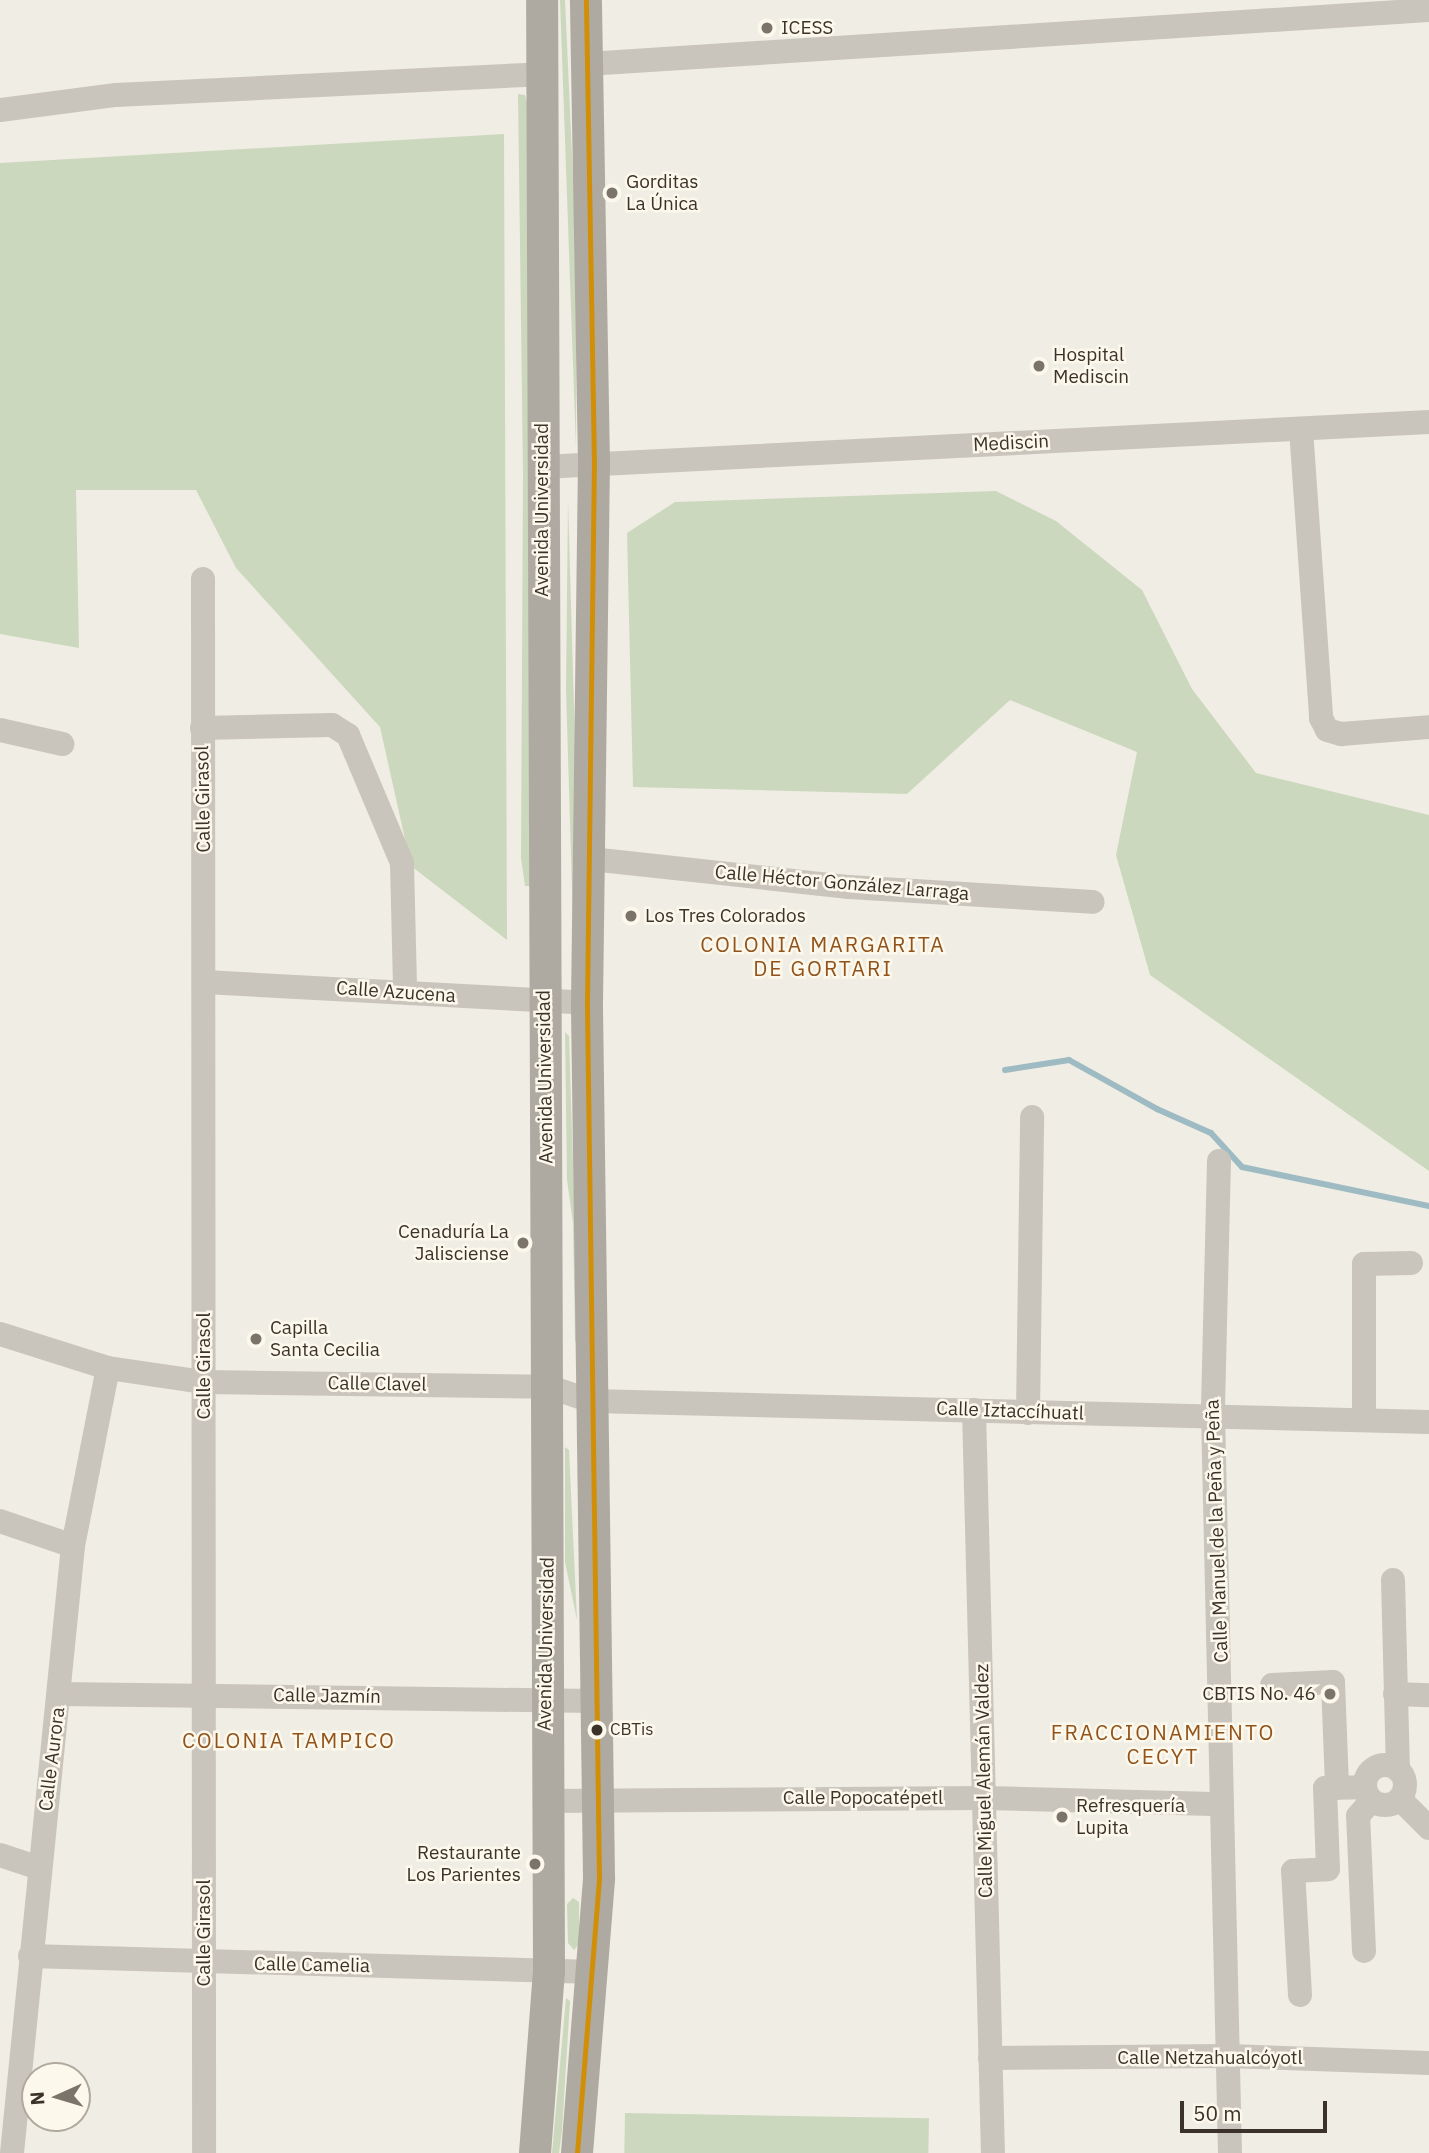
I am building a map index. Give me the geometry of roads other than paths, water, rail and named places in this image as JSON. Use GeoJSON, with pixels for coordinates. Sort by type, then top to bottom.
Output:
{"type":"FeatureCollection","features":[{"type":"Feature","properties":{"kind":"main road","name":"Avenida Universidad"},"geometry":{"type":"LineString","coordinates":[[535,2153],[549,1970],[545,1801],[550,1387],[544,1003],[542,0]]}},
{"type":"Feature","properties":{"kind":"main road"},"geometry":{"type":"LineString","coordinates":[[577,2153],[595,1972],[587,1003],[591,859],[594,464],[586,0]]}},
{"type":"Feature","properties":{"kind":"street"},"geometry":{"type":"LineString","coordinates":[[587,64],[1182,12],[1367,7],[1429,10]]}},
{"type":"Feature","properties":{"kind":"street"},"geometry":{"type":"LineString","coordinates":[[0,110],[116,95],[542,74]]}},
{"type":"Feature","properties":{"kind":"street","name":"Mediscin"},"geometry":{"type":"LineString","coordinates":[[542,467],[1429,422]]}},
{"type":"Feature","properties":{"kind":"street"},"geometry":{"type":"LineString","coordinates":[[1301,429],[1321,718],[1327,730],[1341,734],[1429,727]]}},
{"type":"Feature","properties":{"kind":"street","name":"Calle Girasol"},"geometry":{"type":"LineString","coordinates":[[203,579],[204,2153]]}},
{"type":"Feature","properties":{"kind":"street"},"geometry":{"type":"LineString","coordinates":[[202,728],[332,725],[348,735],[402,863],[405,990]]}},
{"type":"Feature","properties":{"kind":"street"},"geometry":{"type":"LineString","coordinates":[[0,730],[62,744]]}},
{"type":"Feature","properties":{"kind":"street","name":"Calle Héctor González Larraga"},"geometry":{"type":"LineString","coordinates":[[591,859],[849,887],[1093,902]]}},
{"type":"Feature","properties":{"kind":"street","name":"Calle Azucena"},"geometry":{"type":"LineString","coordinates":[[205,982],[405,990],[544,1003],[587,1003]]}},
{"type":"Feature","properties":{"kind":"street"},"geometry":{"type":"LineString","coordinates":[[1028,1413],[1032,1117]]}},
{"type":"Feature","properties":{"kind":"street","name":"Calle Manuel de la Peña y Peña"},"geometry":{"type":"LineString","coordinates":[[1219,1161],[1213,1415],[1230,2153]]}},
{"type":"Feature","properties":{"kind":"street"},"geometry":{"type":"LineString","coordinates":[[1364,1420],[1364,1264],[1411,1263]]}},
{"type":"Feature","properties":{"kind":"street","name":"Calle Clavel"},"geometry":{"type":"LineString","coordinates":[[0,1334],[108,1368],[204,1382],[550,1387],[591,1401]]}},
{"type":"Feature","properties":{"kind":"street","name":"Calle Aurora"},"geometry":{"type":"LineString","coordinates":[[12,2153],[39,1868],[61,1694],[73,1546],[108,1368]]}},
{"type":"Feature","properties":{"kind":"street","name":"Calle Iztaccíhuatl"},"geometry":{"type":"LineString","coordinates":[[591,1401],[1429,1422]]}},
{"type":"Feature","properties":{"kind":"street","name":"Calle Miguel Alemán Valdez"},"geometry":{"type":"LineString","coordinates":[[974,1410],[993,2153]]}},
{"type":"Feature","properties":{"kind":"street"},"geometry":{"type":"LineString","coordinates":[[0,1521],[73,1546]]}},
{"type":"Feature","properties":{"kind":"street"},"geometry":{"type":"LineString","coordinates":[[1300,1995],[1293,1871],[1328,1869],[1325,1788],[1367,1794],[1386,1806],[1400,1799],[1405,1784],[1398,1770],[1393,1580]]}},
{"type":"Feature","properties":{"kind":"street"},"geometry":{"type":"LineString","coordinates":[[1272,1685],[1332,1682],[1337,1788]]}},
{"type":"Feature","properties":{"kind":"street","name":"Calle Jazmín"},"geometry":{"type":"LineString","coordinates":[[61,1694],[594,1701]]}},
{"type":"Feature","properties":{"kind":"street"},"geometry":{"type":"LineString","coordinates":[[1395,1694],[1429,1695]]}},
{"type":"Feature","properties":{"kind":"street"},"geometry":{"type":"LineString","coordinates":[[1364,1951],[1358,1816],[1367,1794],[1369,1772],[1383,1765],[1398,1770]]}},
{"type":"Feature","properties":{"kind":"street","name":"Calle Popocatépetl"},"geometry":{"type":"LineString","coordinates":[[545,1801],[985,1798],[1222,1804]]}},
{"type":"Feature","properties":{"kind":"street"},"geometry":{"type":"LineString","coordinates":[[1400,1799],[1429,1828]]}},
{"type":"Feature","properties":{"kind":"street"},"geometry":{"type":"LineString","coordinates":[[0,1854],[39,1868]]}},
{"type":"Feature","properties":{"kind":"street","name":"Calle Camelia"},"geometry":{"type":"LineString","coordinates":[[30,1956],[595,1972]]}},
{"type":"Feature","properties":{"kind":"street","name":"Calle Netzahualcóyotl"},"geometry":{"type":"LineString","coordinates":[[990,2058],[1228,2056],[1429,2063]]}},
{"type":"Feature","properties":{"kind":"street"},"geometry":{"type":"LineString","coordinates":[[0,2067],[18,2087]]}},
{"type":"Feature","properties":{"kind":"waterway"},"geometry":{"type":"LineString","coordinates":[[1005,1070],[1069,1060],[1157,1109],[1211,1133],[1242,1167],[1429,1206]]}},
{"type":"Feature","properties":{"kind":"place","name":"ICESS"},"geometry":{"type":"Point","coordinates":[767,28]}},
{"type":"Feature","properties":{"kind":"place","name":"Gorditas La Única"},"geometry":{"type":"Point","coordinates":[612,193]}},
{"type":"Feature","properties":{"kind":"place","name":"Hospital Mediscin"},"geometry":{"type":"Point","coordinates":[1039,366]}},
{"type":"Feature","properties":{"kind":"place","name":"Los Tres Colorados"},"geometry":{"type":"Point","coordinates":[631,916]}},
{"type":"Feature","properties":{"kind":"place","name":"Cenaduría La Jalisciense"},"geometry":{"type":"Point","coordinates":[523,1243]}},
{"type":"Feature","properties":{"kind":"place","name":"Capilla Santa Cecilia"},"geometry":{"type":"Point","coordinates":[256,1339]}},
{"type":"Feature","properties":{"kind":"place","name":"CBTIS No. 46"},"geometry":{"type":"Point","coordinates":[1330,1694]}},
{"type":"Feature","properties":{"kind":"place","name":"CBTis"},"geometry":{"type":"Point","coordinates":[597,1730]}},
{"type":"Feature","properties":{"kind":"place","name":"Refresquería Lupita"},"geometry":{"type":"Point","coordinates":[1062,1817]}},
{"type":"Feature","properties":{"kind":"place","name":"Restaurante Los Parientes"},"geometry":{"type":"Point","coordinates":[535,1864]}},
{"type":"Feature","properties":{"kind":"district","name":"COLONIA MARGARITA DE GORTARI"},"geometry":{"type":"Point","coordinates":[823,956]}},
{"type":"Feature","properties":{"kind":"district","name":"COLONIA TAMPICO"},"geometry":{"type":"Point","coordinates":[289,1740]}},
{"type":"Feature","properties":{"kind":"district","name":"FRACCIONAMIENTO CECYT"},"geometry":{"type":"Point","coordinates":[1163,1744]}}]}
